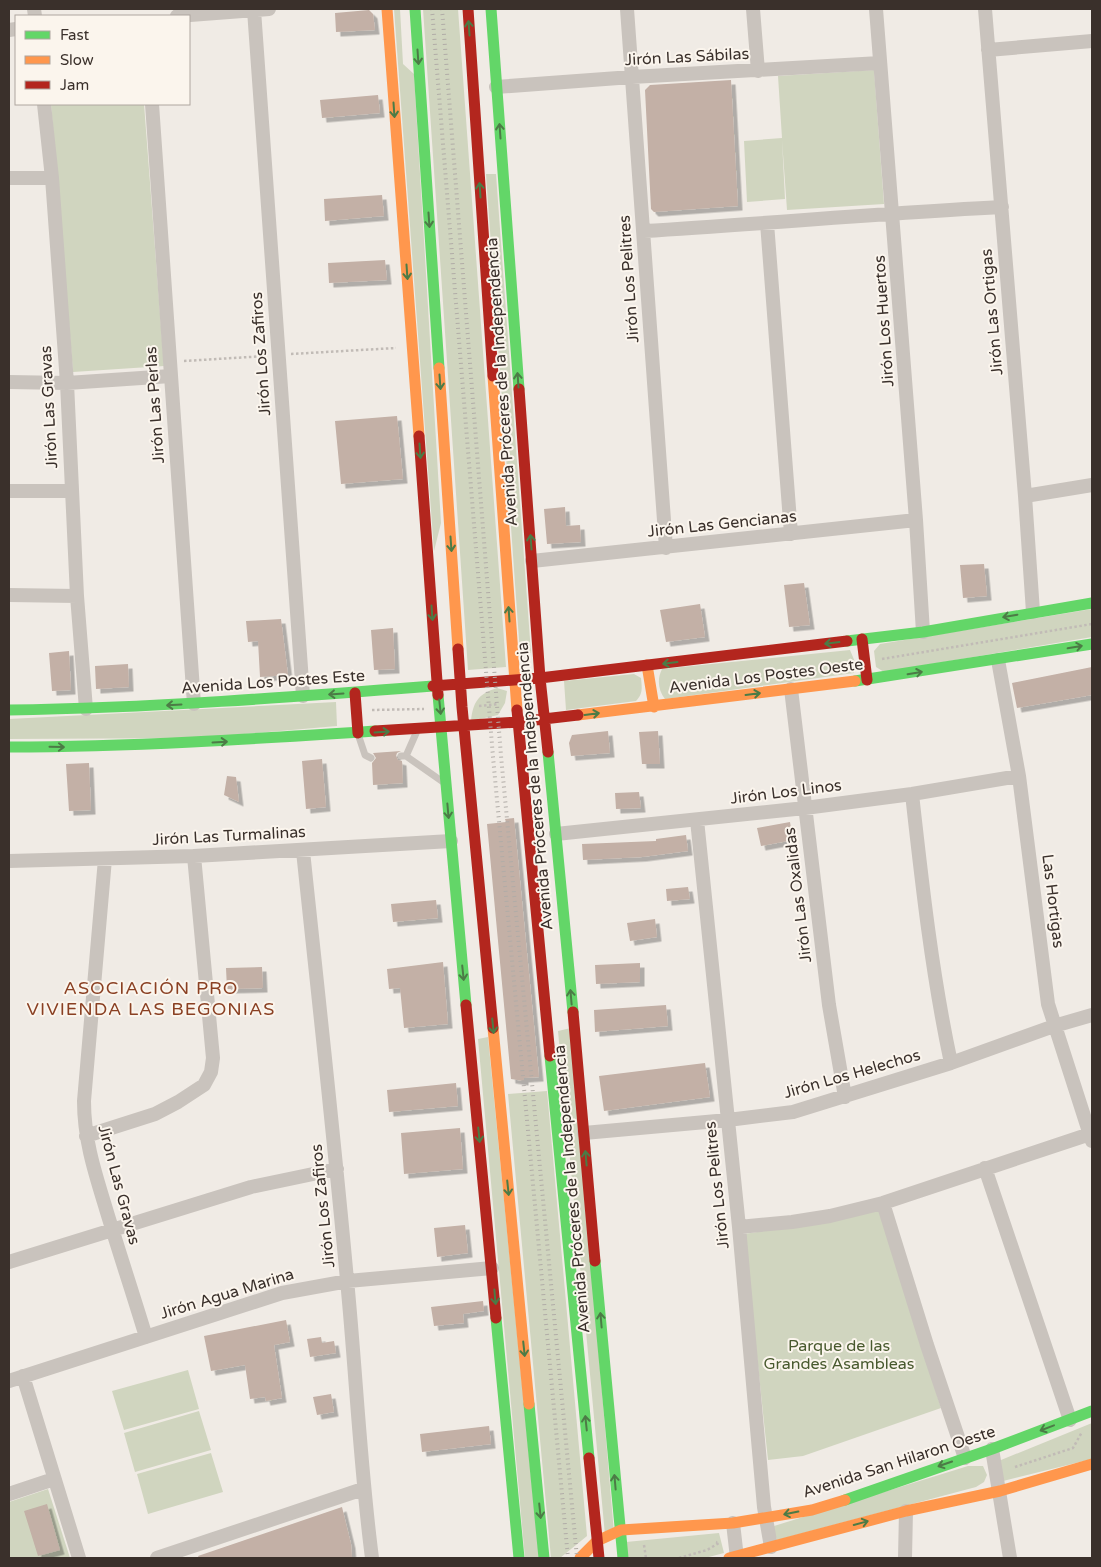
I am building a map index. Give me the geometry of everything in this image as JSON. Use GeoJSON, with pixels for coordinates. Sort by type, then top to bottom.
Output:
{"type":"FeatureCollection","features":[{"type":"Feature","properties":{"kind":"main road"},"geometry":{"type":"LineString","coordinates":[[387,9],[437,686],[519,1558]]}},
{"type":"Feature","properties":{"kind":"main road"},"geometry":{"type":"LineString","coordinates":[[415,9],[462,708],[544,1558]]}},
{"type":"Feature","properties":{"kind":"main road","name":"Avenida Próceres de la Independencia"},"geometry":{"type":"LineString","coordinates":[[468,9],[514,680],[599,1558]]}},
{"type":"Feature","properties":{"kind":"main road","name":"Avenida Próceres de la Independencia"},"geometry":{"type":"LineString","coordinates":[[491,9],[540,678],[623,1558]]}},
{"type":"Feature","properties":{"kind":"main road","name":"Avenida Los Postes Oeste"},"geometry":{"type":"LineString","coordinates":[[540,678],[923,632],[1092,603]]}},
{"type":"Feature","properties":{"kind":"main road"},"geometry":{"type":"LineString","coordinates":[[862,639],[867,680]]}},
{"type":"Feature","properties":{"kind":"main road","name":"Avenida Los Postes Oeste"},"geometry":{"type":"LineString","coordinates":[[442,728],[544,720],[867,680],[1092,644]]}},
{"type":"Feature","properties":{"kind":"main road"},"geometry":{"type":"LineString","coordinates":[[647,666],[654,707]]}},
{"type":"Feature","properties":{"kind":"main road","name":"Avenida Los Postes Este"},"geometry":{"type":"LineString","coordinates":[[9,710],[194,704],[540,678]]}},
{"type":"Feature","properties":{"kind":"main road"},"geometry":{"type":"LineString","coordinates":[[355,692],[358,733]]}},
{"type":"Feature","properties":{"kind":"main road"},"geometry":{"type":"LineString","coordinates":[[9,746],[76,747],[181,743],[442,728]]}},
{"type":"Feature","properties":{"kind":"main road","name":"Avenida San Hilaron Oeste"},"geometry":{"type":"LineString","coordinates":[[597,1541],[621,1530],[733,1523],[812,1510],[992,1449],[1092,1411]]}},
{"type":"Feature","properties":{"kind":"main road"},"geometry":{"type":"LineString","coordinates":[[734,1558],[906,1511],[1000,1492],[1092,1464]]}},
{"type":"Feature","properties":{"kind":"main road"},"geometry":{"type":"LineString","coordinates":[[580,1558],[597,1541]]}},
{"type":"Feature","properties":{"kind":"street"},"geometry":{"type":"LineString","coordinates":[[190,15],[269,9]]}},
{"type":"Feature","properties":{"kind":"street","name":"Jirón Los Pelitres"},"geometry":{"type":"LineString","coordinates":[[627,9],[666,548]]}},
{"type":"Feature","properties":{"kind":"street"},"geometry":{"type":"LineString","coordinates":[[753,9],[758,71]]}},
{"type":"Feature","properties":{"kind":"street","name":"Jirón Los Huertos"},"geometry":{"type":"LineString","coordinates":[[876,9],[893,213],[923,632]]}},
{"type":"Feature","properties":{"kind":"street","name":"Jirón Las Ortigas"},"geometry":{"type":"LineString","coordinates":[[985,9],[1033,612]]}},
{"type":"Feature","properties":{"kind":"street","name":"Jirón Los Zafiros"},"geometry":{"type":"LineString","coordinates":[[254,10],[303,696]]}},
{"type":"Feature","properties":{"kind":"street"},"geometry":{"type":"LineString","coordinates":[[988,50],[1092,41]]}},
{"type":"Feature","properties":{"kind":"street","name":"Jirón Las Sábilas"},"geometry":{"type":"LineString","coordinates":[[496,87],[880,63]]}},
{"type":"Feature","properties":{"kind":"street","name":"Jirón Las Gravas"},"geometry":{"type":"LineString","coordinates":[[44,105],[52,178],[67,383],[77,596],[86,709]]}},
{"type":"Feature","properties":{"kind":"street","name":"Jirón Las Perlas"},"geometry":{"type":"LineString","coordinates":[[152,105],[194,704]]}},
{"type":"Feature","properties":{"kind":"street"},"geometry":{"type":"LineString","coordinates":[[9,178],[52,178]]}},
{"type":"Feature","properties":{"kind":"street"},"geometry":{"type":"LineString","coordinates":[[644,231],[1002,207]]}},
{"type":"Feature","properties":{"kind":"street"},"geometry":{"type":"LineString","coordinates":[[767,223],[790,534]]}},
{"type":"Feature","properties":{"kind":"street"},"geometry":{"type":"LineString","coordinates":[[9,382],[67,383],[171,376]]}},
{"type":"Feature","properties":{"kind":"street"},"geometry":{"type":"LineString","coordinates":[[1025,496],[1092,485]]}},
{"type":"Feature","properties":{"kind":"street"},"geometry":{"type":"LineString","coordinates":[[9,490],[71,491]]}},
{"type":"Feature","properties":{"kind":"street","name":"Jirón Las Gencianas"},"geometry":{"type":"LineString","coordinates":[[532,561],[916,520]]}},
{"type":"Feature","properties":{"kind":"street"},"geometry":{"type":"LineString","coordinates":[[9,595],[77,596]]}},
{"type":"Feature","properties":{"kind":"street","name":"Las Hortigas"},"geometry":{"type":"LineString","coordinates":[[998,660],[1019,776],[1048,1004],[1091,1137]]}},
{"type":"Feature","properties":{"kind":"street","name":"Jirón Las Oxalidas"},"geometry":{"type":"LineString","coordinates":[[792,689],[829,1005],[845,1097]]}},
{"type":"Feature","properties":{"kind":"street","name":"Jirón Los Linos"},"geometry":{"type":"LineString","coordinates":[[556,834],[805,808],[912,794],[1019,776]]}},
{"type":"Feature","properties":{"kind":"street"},"geometry":{"type":"LineString","coordinates":[[912,794],[936,989],[951,1063]]}},
{"type":"Feature","properties":{"kind":"street","name":"Jirón Los Pelitres"},"geometry":{"type":"LineString","coordinates":[[697,820],[739,1227],[766,1518],[771,1547]]}},
{"type":"Feature","properties":{"kind":"street","name":"Jirón Las Turmalinas"},"geometry":{"type":"LineString","coordinates":[[9,860],[194,856],[451,841]]}},
{"type":"Feature","properties":{"kind":"street","name":"Jirón Los Zafiros"},"geometry":{"type":"LineString","coordinates":[[303,851],[348,1281],[364,1489],[372,1558]]}},
{"type":"Feature","properties":{"kind":"street"},"geometry":{"type":"LineString","coordinates":[[86,1136],[155,1114],[204,1084],[211,1072],[213,1058],[194,856]]}},
{"type":"Feature","properties":{"kind":"street","name":"Jirón Las Gravas"},"geometry":{"type":"LineString","coordinates":[[105,859],[84,1101],[86,1136],[112,1229],[146,1337]]}},
{"type":"Feature","properties":{"kind":"street","name":"Jirón Los Helechos"},"geometry":{"type":"LineString","coordinates":[[584,1133],[793,1112],[951,1063],[1054,1026],[1092,1015]]}},
{"type":"Feature","properties":{"kind":"street"},"geometry":{"type":"LineString","coordinates":[[739,1227],[801,1221],[883,1203],[985,1168],[1091,1137]]}},
{"type":"Feature","properties":{"kind":"street"},"geometry":{"type":"LineString","coordinates":[[985,1168],[1070,1420]]}},
{"type":"Feature","properties":{"kind":"street"},"geometry":{"type":"LineString","coordinates":[[9,1262],[251,1187],[337,1169]]}},
{"type":"Feature","properties":{"kind":"street"},"geometry":{"type":"LineString","coordinates":[[883,1203],[927,1345],[965,1458]]}},
{"type":"Feature","properties":{"kind":"street","name":"Jirón Agua Marina"},"geometry":{"type":"LineString","coordinates":[[9,1381],[282,1294],[348,1281],[492,1268]]}},
{"type":"Feature","properties":{"kind":"street"},"geometry":{"type":"LineString","coordinates":[[23,1376],[79,1558]]}},
{"type":"Feature","properties":{"kind":"street"},"geometry":{"type":"LineString","coordinates":[[992,1449],[1010,1558]]}},
{"type":"Feature","properties":{"kind":"street"},"geometry":{"type":"LineString","coordinates":[[9,1494],[54,1479]]}},
{"type":"Feature","properties":{"kind":"street"},"geometry":{"type":"LineString","coordinates":[[157,1558],[364,1489]]}},
{"type":"Feature","properties":{"kind":"street"},"geometry":{"type":"LineString","coordinates":[[905,1558],[906,1511]]}},
{"type":"Feature","properties":{"kind":"street"},"geometry":{"type":"LineString","coordinates":[[733,1523],[734,1558]]}},
{"type":"Feature","properties":{"kind":"lane"},"geometry":{"type":"LineString","coordinates":[[417,730],[404,756],[446,784]]}},
{"type":"Feature","properties":{"kind":"lane"},"geometry":{"type":"LineString","coordinates":[[358,733],[365,756],[371,758]]}},
{"type":"Feature","properties":{"kind":"path"},"geometry":{"type":"LineString","coordinates":[[865,662],[1092,624]]}},
{"type":"Feature","properties":{"kind":"path"},"geometry":{"type":"LineString","coordinates":[[462,708],[516,703]]}},
{"type":"Feature","properties":{"kind":"path"},"geometry":{"type":"LineString","coordinates":[[996,1472],[1073,1448],[1082,1431],[1087,1430]]}},
{"type":"Feature","properties":{"kind":"path"},"geometry":{"type":"LineString","coordinates":[[644,1541],[646,1558]]}},
{"type":"Feature","properties":{"kind":"path"},"geometry":{"type":"LineString","coordinates":[[679,1558],[707,1550],[719,1543],[713,1541]]}},
{"type":"Feature","properties":{"kind":"path"},"geometry":{"type":"LineString","coordinates":[[638,1547],[644,1546]]}},
{"type":"Feature","properties":{"kind":"green space"},"geometry":{"type":"Polygon","coordinates":[[[394,9],[400,9],[403,64],[414,74],[441,523],[434,551],[394,9]]]}},
{"type":"Feature","properties":{"kind":"green space"},"geometry":{"type":"Polygon","coordinates":[[[423,9],[458,9],[506,667],[468,670],[423,9]]]}},
{"type":"Feature","properties":{"kind":"green space"},"geometry":{"type":"Polygon","coordinates":[[[874,70],[884,204],[787,210],[782,140],[785,199],[747,202],[744,141],[782,138],[778,76],[874,70]]]}},
{"type":"Feature","properties":{"kind":"green space"},"geometry":{"type":"Polygon","coordinates":[[[51,105],[144,105],[164,366],[73,372],[51,105]]]}},
{"type":"Feature","properties":{"kind":"green space"},"geometry":{"type":"Polygon","coordinates":[[[486,174],[496,174],[531,653],[520,654],[486,174]]]}},
{"type":"Feature","properties":{"kind":"green space"},"geometry":{"type":"Polygon","coordinates":[[[1092,609],[1092,637],[884,672],[876,667],[874,651],[880,644],[1092,609]]]}},
{"type":"Feature","properties":{"kind":"green space"},"geometry":{"type":"Polygon","coordinates":[[[850,650],[855,662],[854,673],[665,699],[659,684],[662,669],[850,650]]]}},
{"type":"Feature","properties":{"kind":"green space"},"geometry":{"type":"Polygon","coordinates":[[[634,674],[641,678],[642,685],[641,693],[636,701],[566,710],[564,681],[634,674]]]}},
{"type":"Feature","properties":{"kind":"green space"},"geometry":{"type":"Polygon","coordinates":[[[497,688],[507,691],[505,703],[498,715],[471,721],[475,704],[481,696],[497,688]]]}},
{"type":"Feature","properties":{"kind":"green space"},"geometry":{"type":"Polygon","coordinates":[[[336,702],[337,726],[199,738],[9,739],[9,719],[336,702]]]}},
{"type":"Feature","properties":{"kind":"green space"},"geometry":{"type":"Polygon","coordinates":[[[571,1028],[614,1533],[605,1535],[558,1031],[571,1028]]]}},
{"type":"Feature","properties":{"kind":"green space"},"geometry":{"type":"Polygon","coordinates":[[[488,1037],[539,1558],[525,1558],[478,1039],[488,1037]]]}},
{"type":"Feature","properties":{"kind":"green space"},"geometry":{"type":"Polygon","coordinates":[[[547,1091],[587,1536],[560,1558],[551,1558],[508,1094],[547,1091]]]}},
{"type":"Feature","properties":{"kind":"green space","name":"Parque de las Grandes Asambleas"},"geometry":{"type":"Polygon","coordinates":[[[880,1209],[941,1408],[803,1456],[768,1460],[744,1234],[819,1223],[880,1209]]]}},
{"type":"Feature","properties":{"kind":"green space"},"geometry":{"type":"Polygon","coordinates":[[[188,1370],[199,1409],[124,1430],[112,1391],[188,1370]]]}},
{"type":"Feature","properties":{"kind":"green space"},"geometry":{"type":"Polygon","coordinates":[[[199,1411],[211,1450],[135,1472],[124,1433],[199,1411]]]}},
{"type":"Feature","properties":{"kind":"green space"},"geometry":{"type":"Polygon","coordinates":[[[1092,1423],[1092,1459],[1003,1481],[999,1468],[1001,1460],[1092,1423]]]}},
{"type":"Feature","properties":{"kind":"green space"},"geometry":{"type":"Polygon","coordinates":[[[211,1453],[223,1492],[148,1514],[137,1474],[211,1453]]]}},
{"type":"Feature","properties":{"kind":"green space"},"geometry":{"type":"Polygon","coordinates":[[[968,1466],[983,1466],[987,1475],[984,1482],[976,1487],[777,1540],[774,1526],[968,1466]]]}},
{"type":"Feature","properties":{"kind":"green space"},"geometry":{"type":"Polygon","coordinates":[[[48,1489],[70,1558],[9,1558],[9,1502],[48,1489]]]}},
{"type":"Feature","properties":{"kind":"green space"},"geometry":{"type":"Polygon","coordinates":[[[719,1533],[724,1553],[705,1558],[627,1558],[626,1542],[719,1533]]]}},
{"type":"Feature","properties":{"kind":"building"},"geometry":{"type":"Polygon","coordinates":[[[369,10],[373,14],[375,30],[336,32],[335,13],[369,10]]]}},
{"type":"Feature","properties":{"kind":"building"},"geometry":{"type":"Polygon","coordinates":[[[731,80],[738,206],[654,212],[651,209],[645,90],[650,85],[731,80]]]}},
{"type":"Feature","properties":{"kind":"building"},"geometry":{"type":"Polygon","coordinates":[[[378,95],[380,113],[322,118],[320,100],[378,95]]]}},
{"type":"Feature","properties":{"kind":"building"},"geometry":{"type":"Polygon","coordinates":[[[382,195],[384,216],[325,221],[324,199],[382,195]]]}},
{"type":"Feature","properties":{"kind":"building"},"geometry":{"type":"Polygon","coordinates":[[[385,260],[387,280],[329,283],[328,263],[385,260]]]}},
{"type":"Feature","properties":{"kind":"building"},"geometry":{"type":"Polygon","coordinates":[[[397,416],[403,479],[341,484],[335,421],[397,416]]]}},
{"type":"Feature","properties":{"kind":"building"},"geometry":{"type":"Polygon","coordinates":[[[565,507],[566,526],[580,525],[581,542],[547,544],[544,509],[565,507]]]}},
{"type":"Feature","properties":{"kind":"building"},"geometry":{"type":"Polygon","coordinates":[[[984,564],[987,596],[963,598],[960,565],[984,564]]]}},
{"type":"Feature","properties":{"kind":"building"},"geometry":{"type":"Polygon","coordinates":[[[804,583],[810,625],[789,627],[784,585],[804,583]]]}},
{"type":"Feature","properties":{"kind":"building"},"geometry":{"type":"Polygon","coordinates":[[[700,604],[705,637],[666,642],[660,610],[700,604]]]}},
{"type":"Feature","properties":{"kind":"building"},"geometry":{"type":"Polygon","coordinates":[[[281,619],[288,675],[260,677],[258,641],[248,642],[246,621],[281,619]]]}},
{"type":"Feature","properties":{"kind":"building"},"geometry":{"type":"Polygon","coordinates":[[[393,628],[395,669],[374,670],[371,630],[393,628]]]}},
{"type":"Feature","properties":{"kind":"building"},"geometry":{"type":"Polygon","coordinates":[[[69,651],[71,690],[52,691],[49,653],[69,651]]]}},
{"type":"Feature","properties":{"kind":"building"},"geometry":{"type":"Polygon","coordinates":[[[128,664],[129,687],[96,689],[95,666],[128,664]]]}},
{"type":"Feature","properties":{"kind":"building"},"geometry":{"type":"Polygon","coordinates":[[[1092,667],[1092,695],[1017,708],[1012,683],[1092,667]]]}},
{"type":"Feature","properties":{"kind":"building"},"geometry":{"type":"Polygon","coordinates":[[[608,731],[610,753],[571,756],[569,743],[572,735],[608,731]]]}},
{"type":"Feature","properties":{"kind":"building"},"geometry":{"type":"Polygon","coordinates":[[[658,731],[660,764],[642,764],[639,732],[658,731]]]}},
{"type":"Feature","properties":{"kind":"building"},"geometry":{"type":"Polygon","coordinates":[[[401,751],[396,756],[398,760],[402,761],[403,783],[373,785],[372,763],[376,758],[373,753],[401,751]]]}},
{"type":"Feature","properties":{"kind":"building"},"geometry":{"type":"Polygon","coordinates":[[[322,759],[326,807],[306,809],[302,761],[322,759]]]}},
{"type":"Feature","properties":{"kind":"building"},"geometry":{"type":"Polygon","coordinates":[[[89,763],[91,810],[69,811],[66,764],[89,763]]]}},
{"type":"Feature","properties":{"kind":"building"},"geometry":{"type":"Polygon","coordinates":[[[227,776],[236,777],[239,802],[224,795],[227,776]]]}},
{"type":"Feature","properties":{"kind":"building"},"geometry":{"type":"Polygon","coordinates":[[[639,792],[641,808],[616,809],[615,793],[639,792]]]}},
{"type":"Feature","properties":{"kind":"building"},"geometry":{"type":"Polygon","coordinates":[[[514,818],[539,1077],[524,1078],[524,1081],[511,1079],[487,824],[506,822],[505,819],[514,818]]]}},
{"type":"Feature","properties":{"kind":"building"},"geometry":{"type":"Polygon","coordinates":[[[790,822],[793,840],[761,846],[757,828],[790,822]]]}},
{"type":"Feature","properties":{"kind":"building"},"geometry":{"type":"Polygon","coordinates":[[[686,835],[688,851],[642,857],[583,860],[582,844],[656,841],[656,839],[686,835]]]}},
{"type":"Feature","properties":{"kind":"building"},"geometry":{"type":"Polygon","coordinates":[[[688,887],[690,899],[667,901],[666,889],[688,887]]]}},
{"type":"Feature","properties":{"kind":"building"},"geometry":{"type":"Polygon","coordinates":[[[436,900],[438,918],[393,922],[391,904],[436,900]]]}},
{"type":"Feature","properties":{"kind":"building"},"geometry":{"type":"Polygon","coordinates":[[[655,919],[657,937],[630,941],[627,923],[655,919]]]}},
{"type":"Feature","properties":{"kind":"building"},"geometry":{"type":"Polygon","coordinates":[[[443,962],[448,1024],[404,1028],[400,988],[389,989],[387,969],[443,962]]]}},
{"type":"Feature","properties":{"kind":"building"},"geometry":{"type":"Polygon","coordinates":[[[640,963],[640,982],[596,984],[595,965],[640,963]]]}},
{"type":"Feature","properties":{"kind":"building"},"geometry":{"type":"Polygon","coordinates":[[[262,967],[263,988],[227,989],[226,968],[262,967]]]}},
{"type":"Feature","properties":{"kind":"building"},"geometry":{"type":"Polygon","coordinates":[[[666,1005],[668,1026],[595,1032],[594,1010],[666,1005]]]}},
{"type":"Feature","properties":{"kind":"building"},"geometry":{"type":"Polygon","coordinates":[[[705,1063],[710,1097],[604,1111],[599,1076],[705,1063]]]}},
{"type":"Feature","properties":{"kind":"building"},"geometry":{"type":"Polygon","coordinates":[[[456,1083],[458,1106],[389,1112],[387,1090],[456,1083]]]}},
{"type":"Feature","properties":{"kind":"building"},"geometry":{"type":"Polygon","coordinates":[[[460,1128],[463,1169],[404,1174],[401,1133],[460,1128]]]}},
{"type":"Feature","properties":{"kind":"building"},"geometry":{"type":"Polygon","coordinates":[[[465,1225],[468,1253],[437,1257],[434,1228],[465,1225]]]}},
{"type":"Feature","properties":{"kind":"building"},"geometry":{"type":"Polygon","coordinates":[[[483,1301],[484,1311],[463,1314],[464,1323],[434,1326],[431,1307],[483,1301]]]}},
{"type":"Feature","properties":{"kind":"building"},"geometry":{"type":"Polygon","coordinates":[[[286,1320],[290,1342],[274,1345],[282,1398],[266,1401],[265,1397],[250,1399],[245,1365],[211,1371],[204,1336],[286,1320]]]}},
{"type":"Feature","properties":{"kind":"building"},"geometry":{"type":"Polygon","coordinates":[[[321,1337],[322,1343],[334,1341],[336,1353],[310,1357],[307,1339],[321,1337]]]}},
{"type":"Feature","properties":{"kind":"building"},"geometry":{"type":"Polygon","coordinates":[[[331,1394],[334,1412],[317,1415],[313,1397],[331,1394]]]}},
{"type":"Feature","properties":{"kind":"building"},"geometry":{"type":"Polygon","coordinates":[[[489,1426],[491,1444],[422,1452],[420,1434],[489,1426]]]}},
{"type":"Feature","properties":{"kind":"building"},"geometry":{"type":"Polygon","coordinates":[[[47,1504],[60,1550],[38,1556],[24,1511],[47,1504]]]}},
{"type":"Feature","properties":{"kind":"building"},"geometry":{"type":"Polygon","coordinates":[[[342,1507],[351,1544],[352,1558],[199,1558],[198,1556],[342,1507]]]}},
{"type":"Feature","properties":{"kind":"railway"},"geometry":{"type":"LineString","coordinates":[[432,9],[493,757],[568,1558]]}},
{"type":"Feature","properties":{"kind":"railway"},"geometry":{"type":"LineString","coordinates":[[442,9],[501,756],[577,1558]]}},
{"type":"Feature","properties":{"kind":"traffic: fast"},"geometry":{"type":"LineString","coordinates":[[415,9],[439,368]]}},
{"type":"Feature","properties":{"kind":"traffic: fast"},"geometry":{"type":"LineString","coordinates":[[491,9],[519,389]]}},
{"type":"Feature","properties":{"kind":"traffic: fast"},"geometry":{"type":"LineString","coordinates":[[847,641],[923,632],[1092,603]]}},
{"type":"Feature","properties":{"kind":"traffic: fast"},"geometry":{"type":"LineString","coordinates":[[855,681],[1092,644]]}},
{"type":"Feature","properties":{"kind":"traffic: fast"},"geometry":{"type":"LineString","coordinates":[[9,710],[168,704],[433,686]]}},
{"type":"Feature","properties":{"kind":"traffic: fast"},"geometry":{"type":"LineString","coordinates":[[438,695],[466,1005]]}},
{"type":"Feature","properties":{"kind":"traffic: fast"},"geometry":{"type":"LineString","coordinates":[[9,747],[238,740],[375,731]]}},
{"type":"Feature","properties":{"kind":"traffic: fast"},"geometry":{"type":"LineString","coordinates":[[548,752],[573,1012]]}},
{"type":"Feature","properties":{"kind":"traffic: fast"},"geometry":{"type":"LineString","coordinates":[[550,1056],[589,1458]]}},
{"type":"Feature","properties":{"kind":"traffic: fast"},"geometry":{"type":"LineString","coordinates":[[595,1261],[623,1558]]}},
{"type":"Feature","properties":{"kind":"traffic: fast"},"geometry":{"type":"LineString","coordinates":[[496,1318],[519,1558]]}},
{"type":"Feature","properties":{"kind":"traffic: fast"},"geometry":{"type":"LineString","coordinates":[[529,1404],[544,1558]]}},
{"type":"Feature","properties":{"kind":"traffic: fast"},"geometry":{"type":"LineString","coordinates":[[845,1500],[992,1449],[1092,1411]]}},
{"type":"Feature","properties":{"kind":"traffic: slow"},"geometry":{"type":"LineString","coordinates":[[387,9],[419,436]]}},
{"type":"Feature","properties":{"kind":"traffic: slow"},"geometry":{"type":"LineString","coordinates":[[439,368],[458,649]]}},
{"type":"Feature","properties":{"kind":"traffic: slow"},"geometry":{"type":"LineString","coordinates":[[493,376],[517,710]]}},
{"type":"Feature","properties":{"kind":"traffic: slow"},"geometry":{"type":"LineString","coordinates":[[647,665],[654,707]]}},
{"type":"Feature","properties":{"kind":"traffic: slow"},"geometry":{"type":"LineString","coordinates":[[578,715],[855,681]]}},
{"type":"Feature","properties":{"kind":"traffic: slow"},"geometry":{"type":"LineString","coordinates":[[493,1028],[529,1404]]}},
{"type":"Feature","properties":{"kind":"traffic: slow"},"geometry":{"type":"LineString","coordinates":[[729,1558],[906,1511],[1000,1491],[1092,1464]]}},
{"type":"Feature","properties":{"kind":"traffic: slow"},"geometry":{"type":"LineString","coordinates":[[580,1558],[597,1541],[621,1530],[733,1523],[812,1510],[845,1500]]}},
{"type":"Feature","properties":{"kind":"traffic: jam"},"geometry":{"type":"LineString","coordinates":[[468,9],[493,376]]}},
{"type":"Feature","properties":{"kind":"traffic: jam"},"geometry":{"type":"LineString","coordinates":[[519,389],[540,678],[548,752]]}},
{"type":"Feature","properties":{"kind":"traffic: jam"},"geometry":{"type":"LineString","coordinates":[[419,436],[438,695]]}},
{"type":"Feature","properties":{"kind":"traffic: jam"},"geometry":{"type":"LineString","coordinates":[[862,639],[867,680]]}},
{"type":"Feature","properties":{"kind":"traffic: jam"},"geometry":{"type":"LineString","coordinates":[[433,686],[540,678],[847,641]]}},
{"type":"Feature","properties":{"kind":"traffic: jam"},"geometry":{"type":"LineString","coordinates":[[458,649],[493,1028]]}},
{"type":"Feature","properties":{"kind":"traffic: jam"},"geometry":{"type":"LineString","coordinates":[[355,693],[358,733]]}},
{"type":"Feature","properties":{"kind":"traffic: jam"},"geometry":{"type":"LineString","coordinates":[[517,710],[550,1056]]}},
{"type":"Feature","properties":{"kind":"traffic: jam"},"geometry":{"type":"LineString","coordinates":[[375,731],[518,722],[578,715]]}},
{"type":"Feature","properties":{"kind":"traffic: jam"},"geometry":{"type":"LineString","coordinates":[[466,1005],[496,1318]]}},
{"type":"Feature","properties":{"kind":"traffic: jam"},"geometry":{"type":"LineString","coordinates":[[573,1012],[595,1261]]}},
{"type":"Feature","properties":{"kind":"traffic: jam"},"geometry":{"type":"LineString","coordinates":[[589,1458],[599,1558]]}},
{"type":"Feature","properties":{"kind":"district","name":"ASOCIACIÓN PRO VIVIENDA LAS BEGONIAS"},"geometry":{"type":"Point","coordinates":[151,998]}}]}
